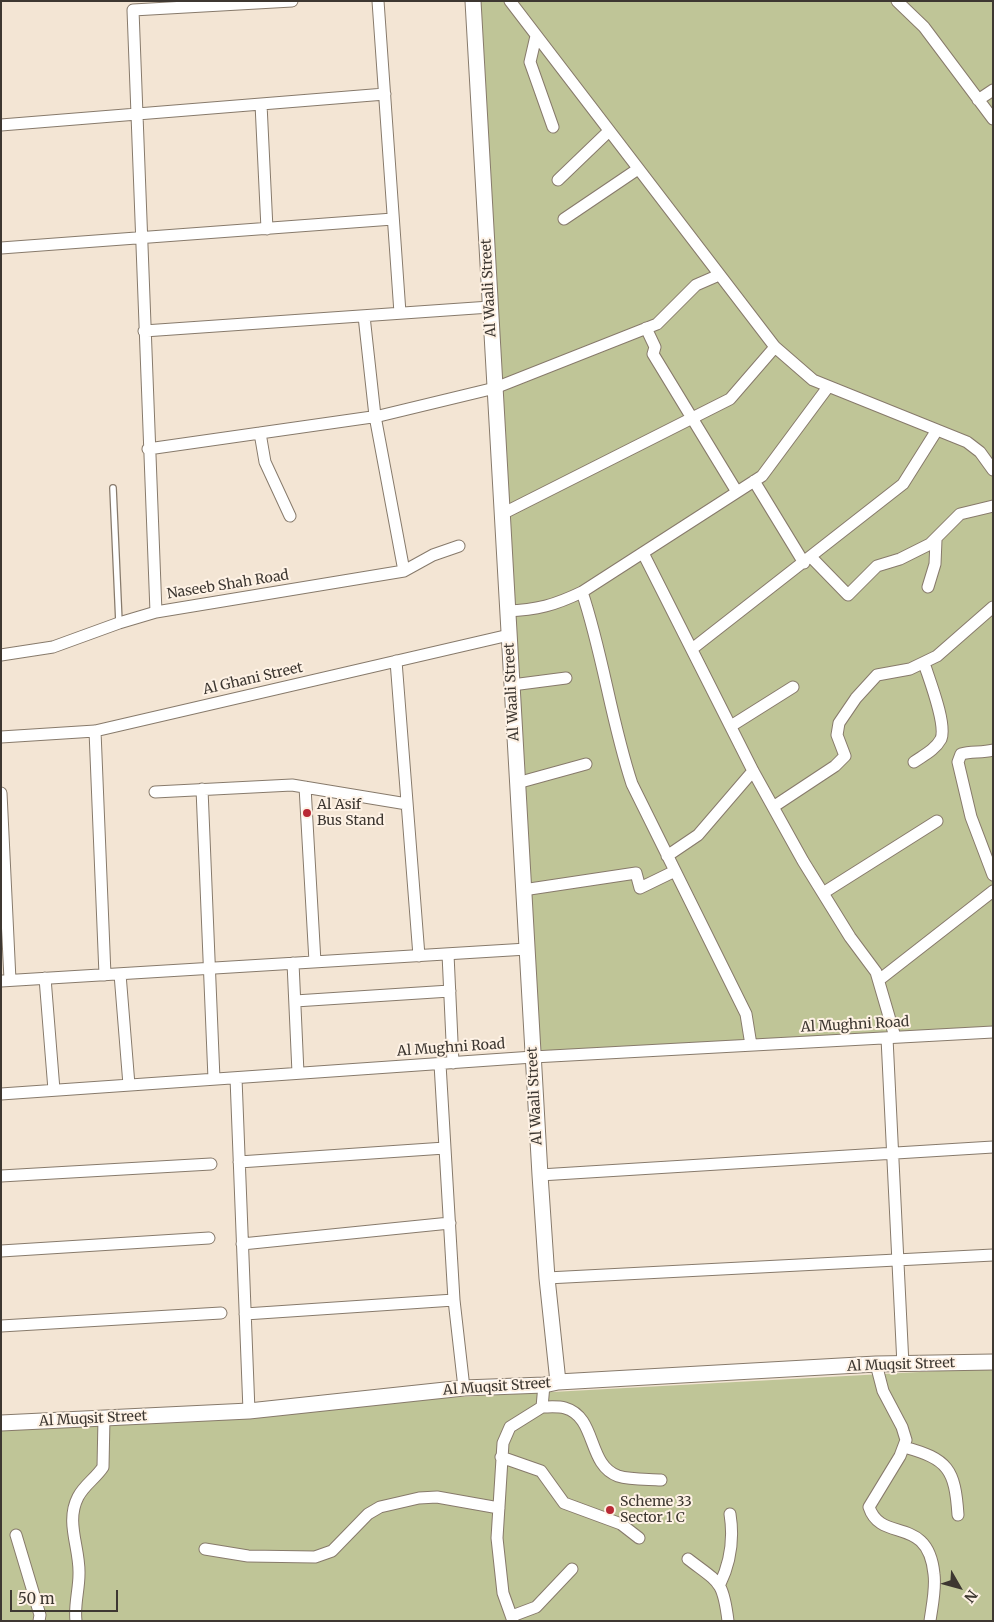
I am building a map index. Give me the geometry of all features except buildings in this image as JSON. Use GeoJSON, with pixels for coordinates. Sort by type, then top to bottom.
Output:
{"type":"FeatureCollection","features":[{"type":"Feature","properties":{"kind":"street"},"geometry":{"type":"LineString","coordinates":[[132,1],[142,10]]}},
{"type":"Feature","properties":{"kind":"street"},"geometry":{"type":"LineString","coordinates":[[156,612],[148,449],[133,10],[292,1]]}},
{"type":"Feature","properties":{"kind":"street"},"geometry":{"type":"LineString","coordinates":[[378,1],[400,313]]}},
{"type":"Feature","properties":{"kind":"street","name":"Al Waali Street"},"geometry":{"type":"LineString","coordinates":[[473,1],[523,890],[547,1278],[551,1383]]}},
{"type":"Feature","properties":{"kind":"street"},"geometry":{"type":"LineString","coordinates":[[510,1],[775,347],[814,380],[828,387],[967,442],[980,452],[993,470]]}},
{"type":"Feature","properties":{"kind":"street"},"geometry":{"type":"LineString","coordinates":[[897,1],[924,28],[993,119]]}},
{"type":"Feature","properties":{"kind":"street"},"geometry":{"type":"LineString","coordinates":[[536,36],[530,62],[553,127]]}},
{"type":"Feature","properties":{"kind":"street"},"geometry":{"type":"LineString","coordinates":[[978,100],[993,90]]}},
{"type":"Feature","properties":{"kind":"street"},"geometry":{"type":"LineString","coordinates":[[1,125],[385,94]]}},
{"type":"Feature","properties":{"kind":"street"},"geometry":{"type":"LineString","coordinates":[[261,104],[267,229]]}},
{"type":"Feature","properties":{"kind":"street"},"geometry":{"type":"LineString","coordinates":[[558,180],[609,132]]}},
{"type":"Feature","properties":{"kind":"street"},"geometry":{"type":"LineString","coordinates":[[564,219],[638,169]]}},
{"type":"Feature","properties":{"kind":"street"},"geometry":{"type":"LineString","coordinates":[[1,248],[393,219]]}},
{"type":"Feature","properties":{"kind":"street"},"geometry":{"type":"LineString","coordinates":[[148,449],[375,416],[495,388],[657,324],[696,285],[719,275]]}},
{"type":"Feature","properties":{"kind":"street"},"geometry":{"type":"LineString","coordinates":[[144,331],[490,307]]}},
{"type":"Feature","properties":{"kind":"street"},"geometry":{"type":"LineString","coordinates":[[364,316],[375,416],[404,571]]}},
{"type":"Feature","properties":{"kind":"street"},"geometry":{"type":"LineString","coordinates":[[646,328],[655,347],[653,354],[737,492]]}},
{"type":"Feature","properties":{"kind":"street"},"geometry":{"type":"LineString","coordinates":[[502,514],[730,399],[775,347]]}},
{"type":"Feature","properties":{"kind":"street"},"geometry":{"type":"LineString","coordinates":[[508,611],[536,610],[562,602],[582,592],[762,476],[828,387]]}},
{"type":"Feature","properties":{"kind":"street"},"geometry":{"type":"LineString","coordinates":[[692,649],[903,484],[937,430]]}},
{"type":"Feature","properties":{"kind":"street"},"geometry":{"type":"LineString","coordinates":[[260,433],[265,462],[290,516]]}},
{"type":"Feature","properties":{"kind":"street"},"geometry":{"type":"LineString","coordinates":[[754,481],[807,560],[848,594],[877,566],[900,559],[936,540],[960,514],[993,506]]}},
{"type":"Feature","properties":{"kind":"street"},"geometry":{"type":"LineString","coordinates":[[928,587],[935,564],[936,540]]}},
{"type":"Feature","properties":{"kind":"street","name":"Naseeb Shah Road"},"geometry":{"type":"LineString","coordinates":[[1,655],[53,648],[118,623],[156,612],[404,571],[426,558],[459,546]]}},
{"type":"Feature","properties":{"kind":"street"},"geometry":{"type":"LineString","coordinates":[[643,552],[753,771],[823,893],[850,937],[876,972],[879,980],[891,1038],[892,1154],[896,1260],[903,1365]]}},
{"type":"Feature","properties":{"kind":"street"},"geometry":{"type":"LineString","coordinates":[[582,592],[590,616],[621,752],[632,784],[746,1014],[751,1045]]}},
{"type":"Feature","properties":{"kind":"street"},"geometry":{"type":"LineString","coordinates":[[773,807],[836,766],[845,756],[837,735],[839,723],[856,698],[877,675],[910,669],[937,656],[993,607]]}},
{"type":"Feature","properties":{"kind":"street","name":"Al Ghani Street"},"geometry":{"type":"LineString","coordinates":[[1,737],[96,731],[509,635]]}},
{"type":"Feature","properties":{"kind":"street"},"geometry":{"type":"LineString","coordinates":[[396,661],[419,956]]}},
{"type":"Feature","properties":{"kind":"street"},"geometry":{"type":"LineString","coordinates":[[914,762],[935,748],[942,737],[941,720],[924,662]]}},
{"type":"Feature","properties":{"kind":"street"},"geometry":{"type":"LineString","coordinates":[[512,685],[566,678]]}},
{"type":"Feature","properties":{"kind":"street"},"geometry":{"type":"LineString","coordinates":[[731,726],[793,687]]}},
{"type":"Feature","properties":{"kind":"street"},"geometry":{"type":"LineString","coordinates":[[96,731],[105,974]]}},
{"type":"Feature","properties":{"kind":"street"},"geometry":{"type":"LineString","coordinates":[[993,750],[973,754],[965,752],[961,754],[958,762],[971,817],[993,875]]}},
{"type":"Feature","properties":{"kind":"street"},"geometry":{"type":"LineString","coordinates":[[517,783],[586,764]]}},
{"type":"Feature","properties":{"kind":"street"},"geometry":{"type":"LineString","coordinates":[[667,856],[698,835],[753,771]]}},
{"type":"Feature","properties":{"kind":"street"},"geometry":{"type":"LineString","coordinates":[[155,792],[292,785],[407,804]]}},
{"type":"Feature","properties":{"kind":"street"},"geometry":{"type":"LineString","coordinates":[[305,787],[315,962]]}},
{"type":"Feature","properties":{"kind":"street"},"geometry":{"type":"LineString","coordinates":[[202,789],[214,1079]]}},
{"type":"Feature","properties":{"kind":"street"},"geometry":{"type":"LineString","coordinates":[[1,793],[6,981],[527,949]]}},
{"type":"Feature","properties":{"kind":"street"},"geometry":{"type":"LineString","coordinates":[[823,893],[937,820]]}},
{"type":"Feature","properties":{"kind":"street"},"geometry":{"type":"LineString","coordinates":[[523,890],[636,873],[640,888],[675,872]]}},
{"type":"Feature","properties":{"kind":"street"},"geometry":{"type":"LineString","coordinates":[[879,980],[993,892]]}},
{"type":"Feature","properties":{"kind":"street"},"geometry":{"type":"LineString","coordinates":[[448,954],[453,1063]]}},
{"type":"Feature","properties":{"kind":"street"},"geometry":{"type":"LineString","coordinates":[[293,963],[298,1073]]}},
{"type":"Feature","properties":{"kind":"street"},"geometry":{"type":"LineString","coordinates":[[120,974],[129,1085]]}},
{"type":"Feature","properties":{"kind":"street"},"geometry":{"type":"LineString","coordinates":[[45,978],[54,1090]]}},
{"type":"Feature","properties":{"kind":"street"},"geometry":{"type":"LineString","coordinates":[[295,1001],[450,991]]}},
{"type":"Feature","properties":{"kind":"street","name":"Al Mughni Road"},"geometry":{"type":"LineString","coordinates":[[1,1094],[533,1057],[993,1032]]}},
{"type":"Feature","properties":{"kind":"street"},"geometry":{"type":"LineString","coordinates":[[440,1064],[454,1300],[464,1388]]}},
{"type":"Feature","properties":{"kind":"street"},"geometry":{"type":"LineString","coordinates":[[236,1078],[249,1411]]}},
{"type":"Feature","properties":{"kind":"street"},"geometry":{"type":"LineString","coordinates":[[540,1175],[993,1147]]}},
{"type":"Feature","properties":{"kind":"street"},"geometry":{"type":"LineString","coordinates":[[239,1162],[445,1148]]}},
{"type":"Feature","properties":{"kind":"street"},"geometry":{"type":"LineString","coordinates":[[1,1176],[211,1164]]}},
{"type":"Feature","properties":{"kind":"street"},"geometry":{"type":"LineString","coordinates":[[242,1244],[450,1223]]}},
{"type":"Feature","properties":{"kind":"street"},"geometry":{"type":"LineString","coordinates":[[1,1251],[209,1238]]}},
{"type":"Feature","properties":{"kind":"street"},"geometry":{"type":"LineString","coordinates":[[547,1278],[993,1255]]}},
{"type":"Feature","properties":{"kind":"street"},"geometry":{"type":"LineString","coordinates":[[245,1314],[454,1300]]}},
{"type":"Feature","properties":{"kind":"street"},"geometry":{"type":"LineString","coordinates":[[1,1326],[221,1313]]}},
{"type":"Feature","properties":{"kind":"street","name":"Al Muqsit Street"},"geometry":{"type":"LineString","coordinates":[[1,1424],[249,1411],[464,1388],[876,1364],[993,1362]]}},
{"type":"Feature","properties":{"kind":"street"},"geometry":{"type":"LineString","coordinates":[[876,1364],[883,1391],[902,1427],[906,1440],[904,1447],[869,1508],[878,1521],[891,1528],[915,1535],[922,1541],[929,1552],[934,1576],[930,1621]]}},
{"type":"Feature","properties":{"kind":"street"},"geometry":{"type":"LineString","coordinates":[[542,1407],[551,1383]]}},
{"type":"Feature","properties":{"kind":"street"},"geometry":{"type":"LineString","coordinates":[[572,1569],[536,1607],[513,1618],[503,1593],[497,1538],[502,1443],[510,1427],[542,1407],[565,1408],[577,1413],[584,1421],[598,1455],[610,1471],[619,1476],[661,1480]]}},
{"type":"Feature","properties":{"kind":"street"},"geometry":{"type":"LineString","coordinates":[[76,1621],[75,1613],[79,1574],[72,1533],[75,1506],[82,1490],[103,1467],[104,1418]]}},
{"type":"Feature","properties":{"kind":"street"},"geometry":{"type":"LineString","coordinates":[[904,1447],[931,1455],[943,1462],[955,1486],[958,1515]]}},
{"type":"Feature","properties":{"kind":"street"},"geometry":{"type":"LineString","coordinates":[[501,1456],[541,1471],[564,1503],[621,1524],[638,1538]]}},
{"type":"Feature","properties":{"kind":"street"},"geometry":{"type":"LineString","coordinates":[[205,1549],[248,1556],[315,1557],[332,1551],[368,1514],[380,1508],[419,1498],[437,1497],[499,1508]]}},
{"type":"Feature","properties":{"kind":"street"},"geometry":{"type":"LineString","coordinates":[[720,1584],[732,1552],[730,1514]]}},
{"type":"Feature","properties":{"kind":"street"},"geometry":{"type":"LineString","coordinates":[[16,1535],[40,1615],[40,1621]]}},
{"type":"Feature","properties":{"kind":"street"},"geometry":{"type":"LineString","coordinates":[[688,1559],[720,1584],[726,1598],[728,1621]]}},
{"type":"Feature","properties":{"kind":"lane"},"geometry":{"type":"LineString","coordinates":[[113,488],[118,623]]}},
{"type":"Feature","properties":{"kind":"green space"},"geometry":{"type":"Polygon","coordinates":[[[472,1],[993,1],[993,1033],[533,1057],[472,1]]]}},
{"type":"Feature","properties":{"kind":"green space"},"geometry":{"type":"Polygon","coordinates":[[[993,1368],[993,1621],[1,1621],[1,1422],[993,1368]]]}},
{"type":"Feature","properties":{"kind":"place","name":"Al Asif Bus Stand"},"geometry":{"type":"Point","coordinates":[307,813]}},
{"type":"Feature","properties":{"kind":"place","name":"Scheme 33 Sector 1 C"},"geometry":{"type":"Point","coordinates":[610,1510]}}]}
